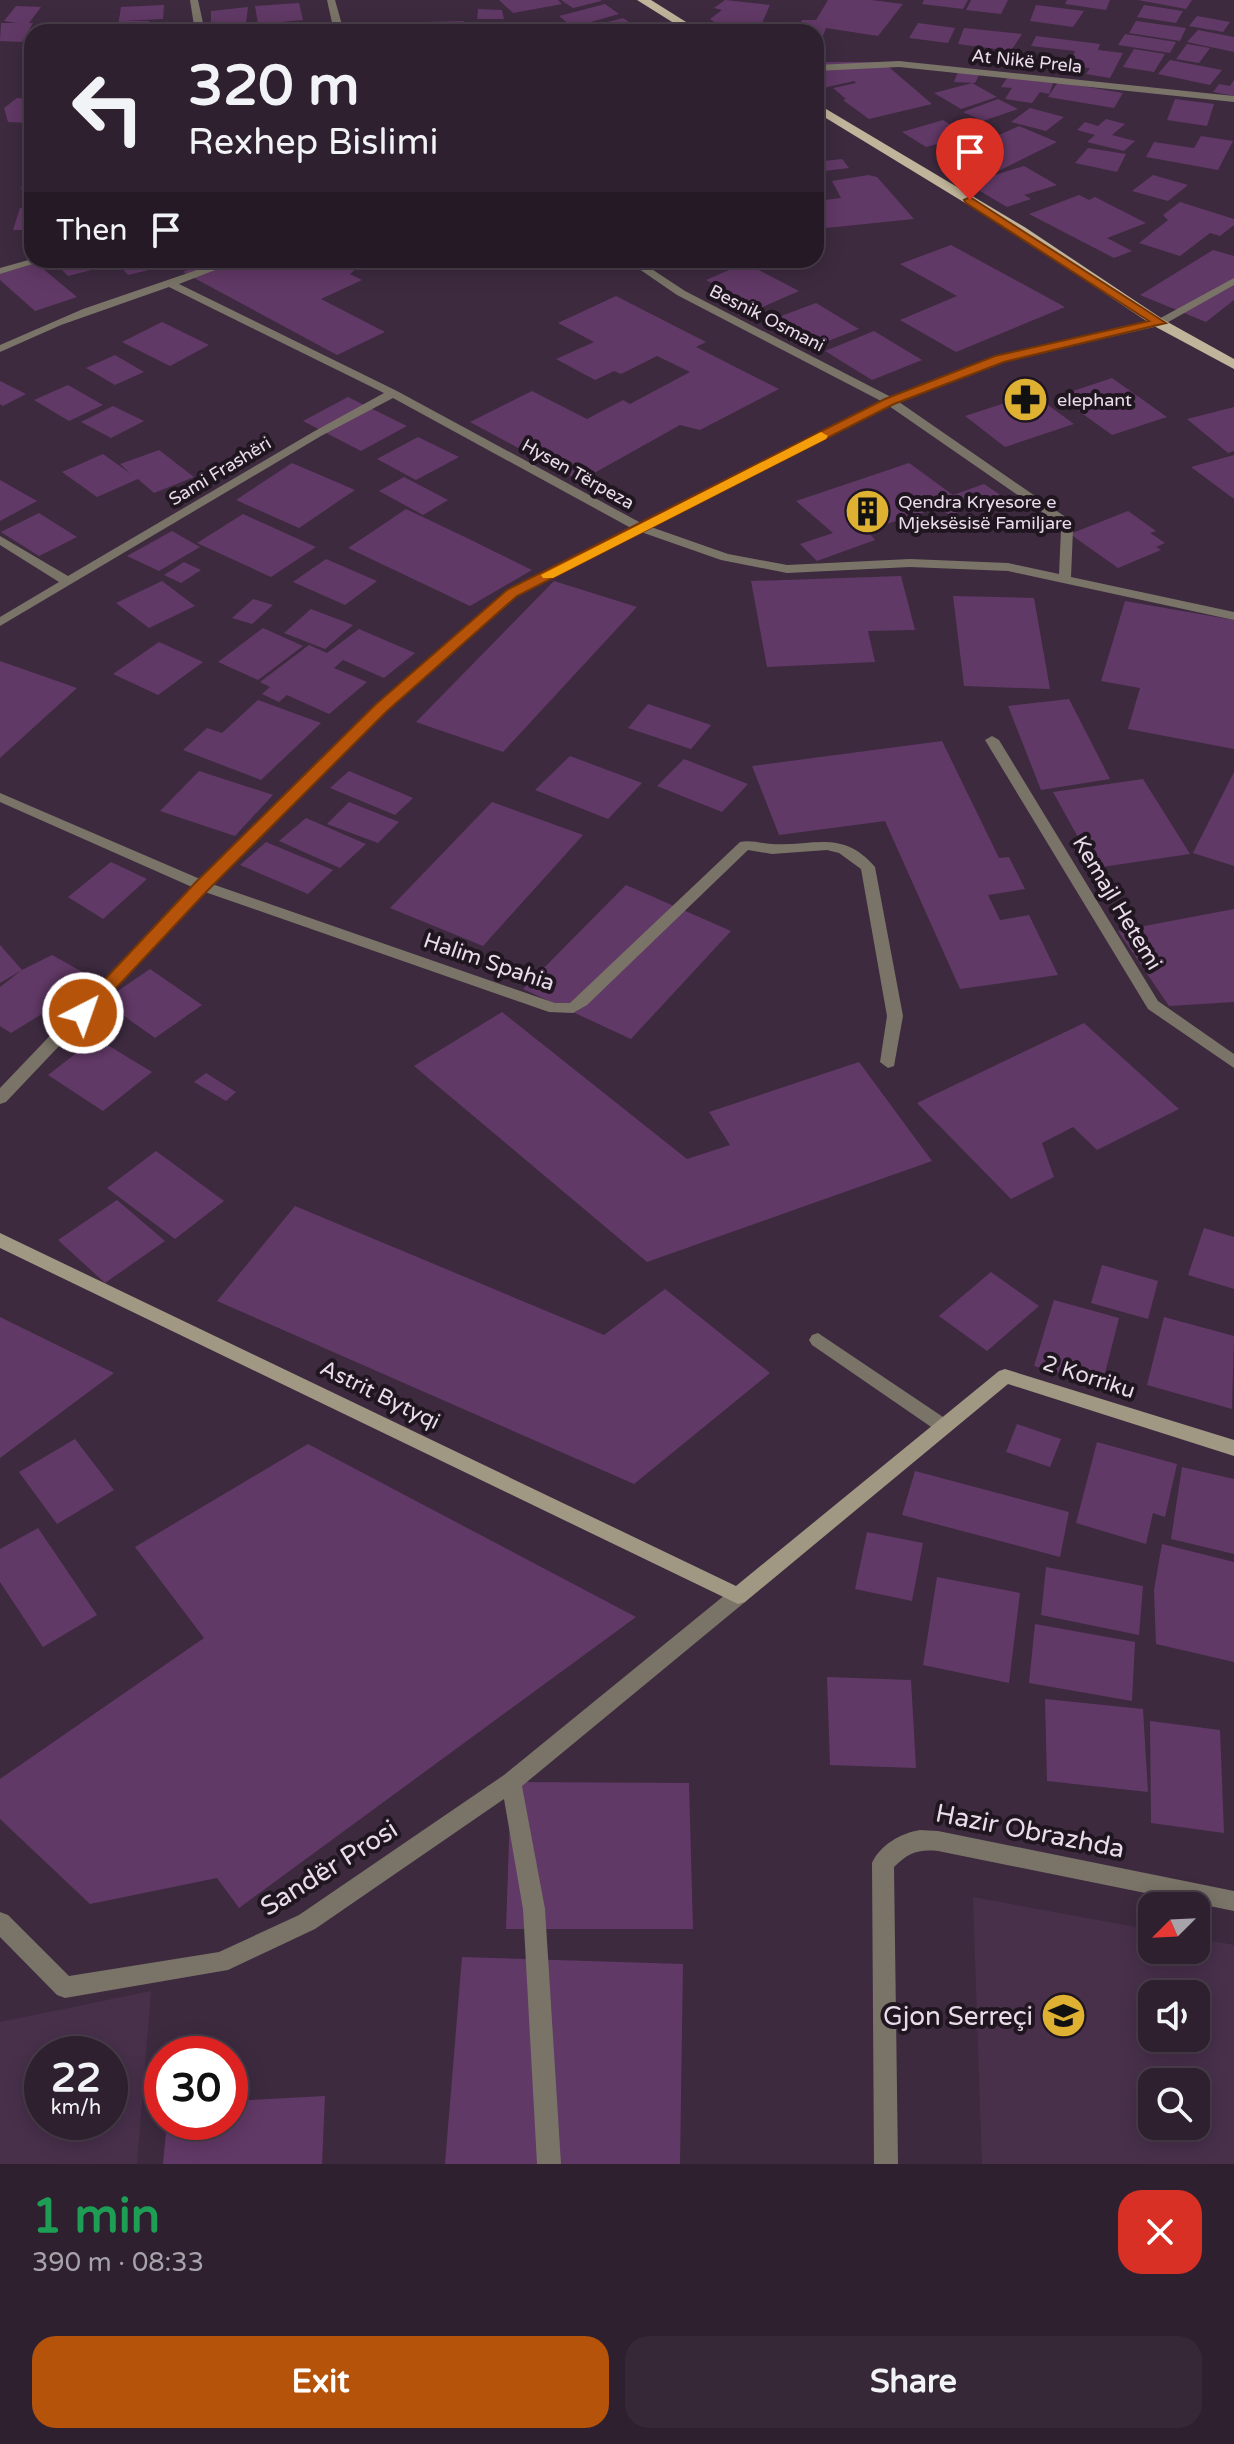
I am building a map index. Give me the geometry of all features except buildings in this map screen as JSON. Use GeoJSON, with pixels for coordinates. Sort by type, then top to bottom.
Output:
{"type":"FeatureCollection","features":[{"type":"Feature","properties":{"kind":"main road"},"geometry":{"type":"LineString","coordinates":[[643,0],[683,24]]}},
{"type":"Feature","properties":{"kind":"main road"},"geometry":{"type":"LineString","coordinates":[[824,112],[1021,231],[1159,323],[1234,365]]}},
{"type":"Feature","properties":{"kind":"street"},"geometry":{"type":"LineString","coordinates":[[194,0],[198,24]]}},
{"type":"Feature","properties":{"kind":"street"},"geometry":{"type":"LineString","coordinates":[[331,0],[337,24]]}},
{"type":"Feature","properties":{"kind":"street","name":"At Nikë Prela"},"geometry":{"type":"LineString","coordinates":[[824,68],[899,64],[1234,99]]}},
{"type":"Feature","properties":{"kind":"street"},"geometry":{"type":"LineString","coordinates":[[0,271],[24,265]]}},
{"type":"Feature","properties":{"kind":"street"},"geometry":{"type":"LineString","coordinates":[[0,349],[96,308],[173,285],[216,268]]}},
{"type":"Feature","properties":{"kind":"street","name":"Besnik Osmani"},"geometry":{"type":"LineString","coordinates":[[643,268],[681,293],[890,401],[1063,521],[1067,530],[1065,580]]}},
{"type":"Feature","properties":{"kind":"street"},"geometry":{"type":"LineString","coordinates":[[0,1098],[202,886],[381,709],[512,593],[890,401],[1000,359],[1159,323],[1234,281]]}},
{"type":"Feature","properties":{"kind":"street","name":"Hysen Tërpeza"},"geometry":{"type":"LineString","coordinates":[[173,285],[393,393],[641,528],[725,557],[787,569],[910,563],[1008,567],[1234,616]]}},
{"type":"Feature","properties":{"kind":"street","name":"Sami Frashëri"},"geometry":{"type":"LineString","coordinates":[[0,622],[317,434],[393,393]]}},
{"type":"Feature","properties":{"kind":"street"},"geometry":{"type":"LineString","coordinates":[[0,540],[67,581]]}},
{"type":"Feature","properties":{"kind":"street","name":"Kemajl Hetemi"},"geometry":{"type":"LineString","coordinates":[[992,740],[1153,1005],[1234,1062]]}},
{"type":"Feature","properties":{"kind":"street","name":"Halim Spahia"},"geometry":{"type":"LineString","coordinates":[[0,797],[202,886],[554,1008],[573,1008],[745,845],[772,849],[827,845],[844,850],[868,867],[895,1016],[888,1062]]}},
{"type":"Feature","properties":{"kind":"street","name":"Astrit Bytyqi"},"geometry":{"type":"LineString","coordinates":[[0,1240],[738,1596]]}},
{"type":"Feature","properties":{"kind":"street"},"geometry":{"type":"LineString","coordinates":[[818,1340],[943,1426]]}},
{"type":"Feature","properties":{"kind":"street","name":"2 Korriku"},"geometry":{"type":"LineString","coordinates":[[738,1596],[1005,1376],[1234,1448]]}},
{"type":"Feature","properties":{"kind":"street"},"geometry":{"type":"LineString","coordinates":[[549,2164],[534,1909],[511,1782],[738,1596]]}},
{"type":"Feature","properties":{"kind":"street","name":"Sandër Prosi"},"geometry":{"type":"LineString","coordinates":[[0,1922],[65,1987],[220,1962],[307,1922],[511,1782]]}},
{"type":"Feature","properties":{"kind":"street","name":"Hazir Obrazhda"},"geometry":{"type":"LineString","coordinates":[[886,2164],[883,1863],[897,1848],[914,1839],[938,1841],[1234,1901]]}},
{"type":"Feature","properties":{"kind":"shaded area","name":"Gjon Serreçi"},"geometry":{"type":"Polygon","coordinates":[[[973,1897],[1138,1927],[1138,1964],[1210,1964],[1210,1941],[1234,1945],[1234,2164],[982,2164],[973,1897]]]}},
{"type":"Feature","properties":{"kind":"shaded area"},"geometry":{"type":"Polygon","coordinates":[[[151,1991],[147,2036],[144,2036],[137,2164],[0,2164],[0,2022],[151,1991]]]}},
{"type":"Feature","properties":{"kind":"slow traffic"},"geometry":{"type":"LineString","coordinates":[[548,575],[821,436]]}},
{"type":"Feature","properties":{"kind":"place","name":"elephant"},"geometry":{"type":"Point","coordinates":[1026,400]}},
{"type":"Feature","properties":{"kind":"place","name":"Qendra Kryesore e Mjeksësisë Familjare"},"geometry":{"type":"Point","coordinates":[867,512]}},
{"type":"Feature","properties":{"kind":"place","name":"Gjon Serreçi"},"geometry":{"type":"Point","coordinates":[1064,2016]}},
{"type":"Feature","properties":{"kind":"route"},"geometry":{"type":"LineString","coordinates":[[83,1013],[144,945],[381,709],[512,593],[890,401],[1000,359],[1159,323],[970,200]]}}]}
